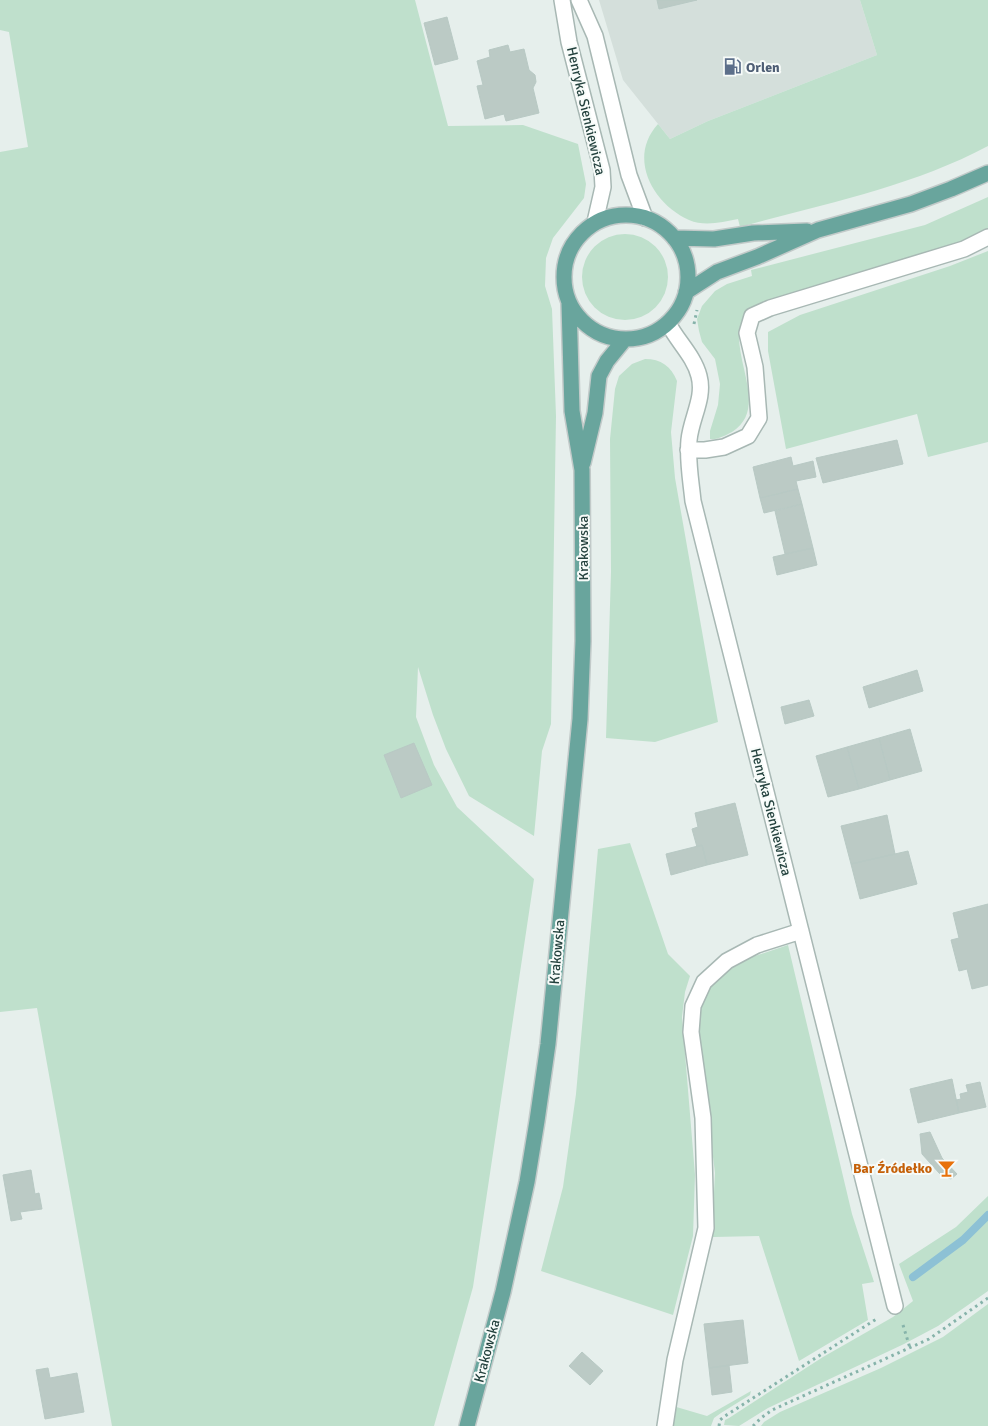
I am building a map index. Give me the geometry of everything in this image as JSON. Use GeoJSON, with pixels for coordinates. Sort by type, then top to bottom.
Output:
{"type":"FeatureCollection","features":[{"type":"Feature","properties":{"kind":"main road"},"geometry":{"type":"LineString","coordinates":[[686,292],[717,272],[757,257],[818,230],[911,204],[951,190],[988,173]]}},
{"type":"Feature","properties":{"kind":"main road"},"geometry":{"type":"LineString","coordinates":[[620,215],[635,215],[645,218],[661,225],[680,246],[686,263],[688,282],[686,292],[679,309],[668,323],[660,329],[644,337],[614,338],[592,330],[579,318],[569,304],[563,274],[568,253],[579,236],[595,222],[620,215]]}},
{"type":"Feature","properties":{"kind":"main road"},"geometry":{"type":"LineString","coordinates":[[674,238],[714,239],[753,234],[818,230]]}},
{"type":"Feature","properties":{"kind":"main road","name":"Krakowska"},"geometry":{"type":"LineString","coordinates":[[467,1426],[503,1292],[538,1121],[548,1044],[580,719],[583,641],[582,470],[572,411],[569,304]]}},
{"type":"Feature","properties":{"kind":"main road","name":"Krakowska"},"geometry":{"type":"LineString","coordinates":[[582,470],[595,413],[599,376],[607,361],[625,339]]}},
{"type":"Feature","properties":{"kind":"street","name":"Henryka Sienkiewicza"},"geometry":{"type":"LineString","coordinates":[[562,0],[569,42],[602,170],[603,187],[595,222]]}},
{"type":"Feature","properties":{"kind":"street","name":"Henryka Sienkiewicza"},"geometry":{"type":"LineString","coordinates":[[579,0],[595,36],[629,175],[645,218]]}},
{"type":"Feature","properties":{"kind":"street"},"geometry":{"type":"LineString","coordinates":[[688,450],[724,447],[740,440],[748,436],[759,418],[755,367],[747,333],[752,316],[770,308],[964,248],[988,237]]}},
{"type":"Feature","properties":{"kind":"street","name":"Henryka Sienkiewicza"},"geometry":{"type":"LineString","coordinates":[[668,323],[699,374],[700,397],[690,429],[688,450],[693,501],[895,1306]]}},
{"type":"Feature","properties":{"kind":"street"},"geometry":{"type":"LineString","coordinates":[[665,1426],[676,1360],[706,1228],[703,1118],[691,1032],[692,1006],[704,982],[727,961],[757,945],[800,931]]}},
{"type":"Feature","properties":{"kind":"path"},"geometry":{"type":"LineString","coordinates":[[753,1426],[772,1410],[930,1339],[988,1298]]}},
{"type":"Feature","properties":{"kind":"path"},"geometry":{"type":"LineString","coordinates":[[719,1426],[720,1420],[725,1416],[895,1306]]}},
{"type":"Feature","properties":{"kind":"path"},"geometry":{"type":"LineString","coordinates":[[902,1320],[910,1348]]}},
{"type":"Feature","properties":{"kind":"shaded area","name":"Orlen"},"geometry":{"type":"Polygon","coordinates":[[[599,0],[860,0],[877,55],[708,121],[670,139],[623,80],[599,0]]]}},
{"type":"Feature","properties":{"kind":"green space"},"geometry":{"type":"Polygon","coordinates":[[[0,0],[415,0],[448,126],[523,125],[578,144],[586,184],[584,198],[553,238],[546,258],[545,286],[552,309],[556,416],[551,724],[542,751],[534,836],[469,796],[446,749],[418,667],[416,717],[434,765],[457,807],[534,879],[473,1287],[434,1426],[112,1426],[37,1008],[0,1012],[0,152],[28,147],[9,32],[0,30],[0,0]]]}},
{"type":"Feature","properties":{"kind":"green space"},"geometry":{"type":"Polygon","coordinates":[[[860,0],[988,0],[988,146],[929,173],[898,184],[740,227],[738,219],[714,223],[695,222],[676,213],[665,203],[655,192],[648,179],[645,165],[645,151],[649,137],[658,124],[670,139],[708,121],[877,55],[860,0]]]}},
{"type":"Feature","properties":{"kind":"green space"},"geometry":{"type":"Polygon","coordinates":[[[988,197],[988,230],[972,238],[901,263],[762,303],[749,311],[743,318],[739,332],[749,394],[748,408],[743,421],[732,432],[719,438],[710,439],[710,431],[718,405],[720,384],[715,359],[702,342],[697,319],[702,306],[715,291],[727,284],[752,276],[751,270],[925,225],[988,197]]]}},
{"type":"Feature","properties":{"kind":"green space"},"geometry":{"type":"Polygon","coordinates":[[[617,234],[633,234],[642,237],[656,246],[665,260],[668,277],[665,294],[656,308],[642,317],[633,320],[617,320],[601,313],[589,301],[582,285],[582,269],[589,253],[601,241],[617,234]]]}},
{"type":"Feature","properties":{"kind":"green space"},"geometry":{"type":"Polygon","coordinates":[[[988,251],[988,442],[928,457],[917,414],[786,449],[768,351],[768,332],[800,315],[950,266],[988,251]]]}},
{"type":"Feature","properties":{"kind":"green space"},"geometry":{"type":"Polygon","coordinates":[[[645,359],[656,360],[665,364],[672,371],[677,381],[671,432],[675,478],[718,722],[655,742],[606,738],[611,572],[610,439],[615,389],[619,376],[632,364],[645,359]]]}},
{"type":"Feature","properties":{"kind":"green space"},"geometry":{"type":"Polygon","coordinates":[[[630,843],[668,954],[690,976],[685,992],[682,1017],[695,1175],[693,1236],[673,1315],[541,1271],[563,1187],[576,1094],[598,849],[630,843]]]}},
{"type":"Feature","properties":{"kind":"green space"},"geometry":{"type":"Polygon","coordinates":[[[788,945],[852,1214],[874,1282],[862,1284],[868,1320],[799,1361],[759,1236],[708,1238],[713,1211],[715,1173],[698,1046],[701,1005],[710,987],[723,973],[752,957],[788,945]]]}},
{"type":"Feature","properties":{"kind":"green space"},"geometry":{"type":"Polygon","coordinates":[[[988,1196],[988,1291],[938,1326],[904,1344],[768,1408],[739,1426],[724,1425],[725,1420],[823,1357],[893,1317],[913,1301],[899,1264],[956,1227],[988,1196]]]}},
{"type":"Feature","properties":{"kind":"green space"},"geometry":{"type":"Polygon","coordinates":[[[988,1304],[988,1426],[761,1426],[780,1412],[881,1368],[943,1337],[988,1304]]]}},
{"type":"Feature","properties":{"kind":"green space"},"geometry":{"type":"Polygon","coordinates":[[[751,1391],[750,1395],[714,1418],[711,1426],[669,1426],[673,1406],[707,1416],[751,1391]]]}},
{"type":"Feature","properties":{"kind":"building"},"geometry":{"type":"Polygon","coordinates":[[[657,0],[697,0],[659,9],[657,0]]]}},
{"type":"Feature","properties":{"kind":"building"},"geometry":{"type":"Polygon","coordinates":[[[447,17],[458,59],[435,65],[424,23],[447,17]]]}},
{"type":"Feature","properties":{"kind":"building"},"geometry":{"type":"Polygon","coordinates":[[[508,45],[510,52],[524,49],[529,70],[535,75],[536,82],[533,88],[539,113],[506,121],[504,114],[485,119],[477,86],[483,85],[477,61],[490,57],[489,50],[508,45]]]}},
{"type":"Feature","properties":{"kind":"building"},"geometry":{"type":"Polygon","coordinates":[[[897,440],[903,464],[823,483],[816,458],[897,440]]]}},
{"type":"Feature","properties":{"kind":"building"},"geometry":{"type":"Polygon","coordinates":[[[791,457],[793,466],[813,461],[816,477],[796,481],[798,489],[760,498],[753,467],[791,457]]]}},
{"type":"Feature","properties":{"kind":"building"},"geometry":{"type":"Polygon","coordinates":[[[798,489],[802,504],[764,513],[760,498],[798,489]]]}},
{"type":"Feature","properties":{"kind":"building"},"geometry":{"type":"Polygon","coordinates":[[[802,504],[813,548],[785,554],[775,511],[802,504]]]}},
{"type":"Feature","properties":{"kind":"building"},"geometry":{"type":"Polygon","coordinates":[[[813,548],[817,565],[777,575],[773,557],[813,548]]]}},
{"type":"Feature","properties":{"kind":"building"},"geometry":{"type":"Polygon","coordinates":[[[917,670],[923,691],[869,708],[863,687],[917,670]]]}},
{"type":"Feature","properties":{"kind":"building"},"geometry":{"type":"Polygon","coordinates":[[[809,700],[814,716],[785,724],[781,707],[809,700]]]}},
{"type":"Feature","properties":{"kind":"building"},"geometry":{"type":"Polygon","coordinates":[[[910,729],[922,771],[890,780],[879,738],[910,729]]]}},
{"type":"Feature","properties":{"kind":"building"},"geometry":{"type":"Polygon","coordinates":[[[879,738],[890,780],[859,789],[847,747],[879,738]]]}},
{"type":"Feature","properties":{"kind":"building"},"geometry":{"type":"Polygon","coordinates":[[[414,743],[432,785],[401,798],[384,755],[414,743]]]}},
{"type":"Feature","properties":{"kind":"building"},"geometry":{"type":"Polygon","coordinates":[[[847,747],[859,789],[828,797],[816,756],[847,747]]]}},
{"type":"Feature","properties":{"kind":"building"},"geometry":{"type":"Polygon","coordinates":[[[735,803],[748,855],[707,865],[702,845],[697,847],[692,829],[698,827],[695,813],[735,803]]]}},
{"type":"Feature","properties":{"kind":"building"},"geometry":{"type":"Polygon","coordinates":[[[887,815],[895,854],[851,864],[841,826],[887,815]]]}},
{"type":"Feature","properties":{"kind":"building"},"geometry":{"type":"Polygon","coordinates":[[[702,845],[707,865],[671,875],[666,854],[702,845]]]}},
{"type":"Feature","properties":{"kind":"building"},"geometry":{"type":"Polygon","coordinates":[[[908,851],[917,884],[860,899],[851,864],[908,851]]]}},
{"type":"Feature","properties":{"kind":"building"},"geometry":{"type":"Polygon","coordinates":[[[988,904],[988,985],[972,989],[967,969],[959,971],[951,940],[959,938],[953,913],[988,904]]]}},
{"type":"Feature","properties":{"kind":"building"},"geometry":{"type":"Polygon","coordinates":[[[952,1079],[959,1113],[918,1123],[910,1089],[952,1079]]]}},
{"type":"Feature","properties":{"kind":"building"},"geometry":{"type":"Polygon","coordinates":[[[980,1082],[986,1107],[959,1113],[956,1100],[961,1099],[960,1094],[968,1092],[966,1085],[980,1082]]]}},
{"type":"Feature","properties":{"kind":"building"},"geometry":{"type":"Polygon","coordinates":[[[930,1132],[942,1158],[957,1174],[951,1179],[940,1174],[922,1154],[920,1134],[930,1132]]]}},
{"type":"Feature","properties":{"kind":"building"},"geometry":{"type":"Polygon","coordinates":[[[31,1170],[35,1194],[39,1193],[42,1209],[20,1212],[22,1219],[11,1221],[3,1175],[31,1170]]]}},
{"type":"Feature","properties":{"kind":"building"},"geometry":{"type":"Polygon","coordinates":[[[743,1320],[748,1363],[709,1368],[704,1324],[743,1320]]]}},
{"type":"Feature","properties":{"kind":"building"},"geometry":{"type":"Polygon","coordinates":[[[582,1352],[603,1371],[590,1385],[569,1366],[582,1352]]]}},
{"type":"Feature","properties":{"kind":"building"},"geometry":{"type":"Polygon","coordinates":[[[729,1365],[732,1392],[712,1395],[709,1368],[729,1365]]]}},
{"type":"Feature","properties":{"kind":"building"},"geometry":{"type":"Polygon","coordinates":[[[48,1368],[50,1378],[77,1373],[84,1412],[45,1419],[36,1370],[48,1368]]]}},
{"type":"Feature","properties":{"kind":"waterway"},"geometry":{"type":"LineString","coordinates":[[913,1277],[963,1240],[988,1215]]}},
{"type":"Feature","properties":{"kind":"place","name":"Orlen"},"geometry":{"type":"Point","coordinates":[732,67]}},
{"type":"Feature","properties":{"kind":"place","name":"Bar Źródełko"},"geometry":{"type":"Point","coordinates":[946,1168]}}]}
